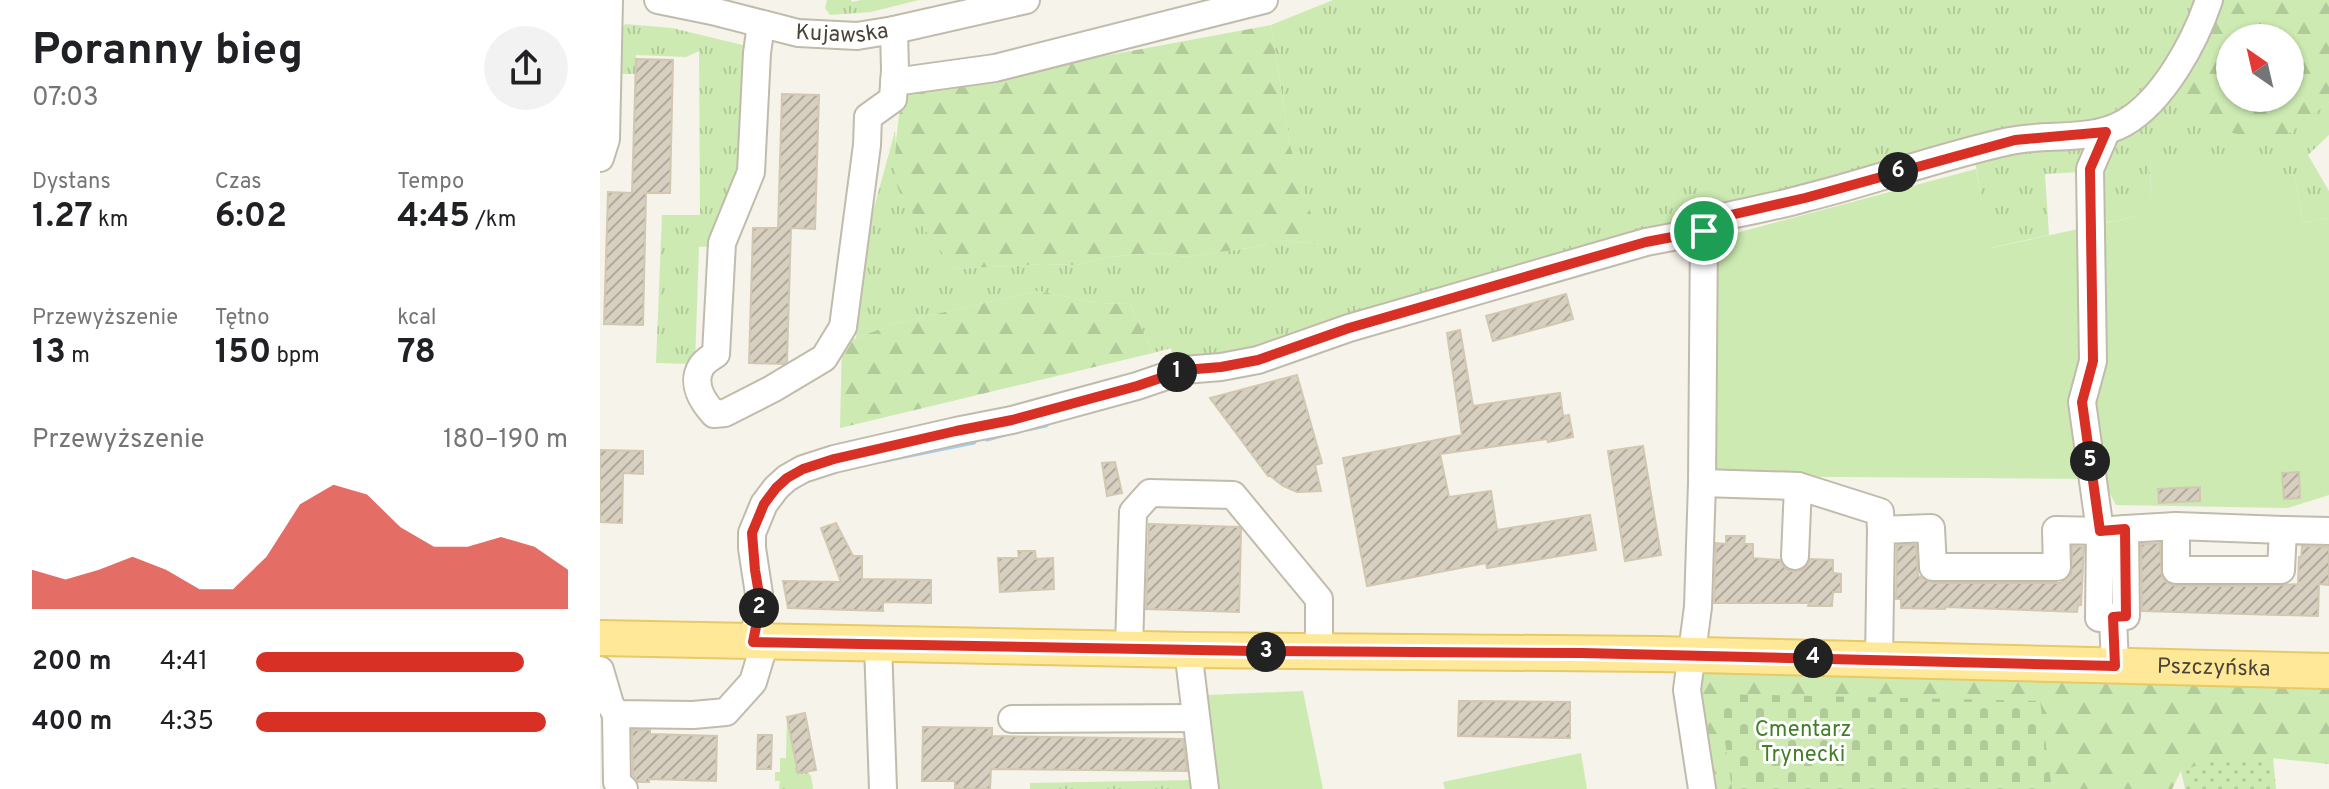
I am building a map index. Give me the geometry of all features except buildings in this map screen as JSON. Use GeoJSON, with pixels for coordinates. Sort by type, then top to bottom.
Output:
{"type":"FeatureCollection","features":[{"type":"Feature","properties":{"kind":"main road","name":"Pszczyńska"},"geometry":{"type":"LineString","coordinates":[[600,638],[1319,652],[1511,651],[2329,671]]}},
{"type":"Feature","properties":{"kind":"street"},"geometry":{"type":"LineString","coordinates":[[600,158],[606,139],[605,0]]}},
{"type":"Feature","properties":{"kind":"street","name":"Kujawska"},"geometry":{"type":"LineString","coordinates":[[658,0],[798,33],[832,36],[857,36],[894,30],[1026,0]]}},
{"type":"Feature","properties":{"kind":"street"},"geometry":{"type":"LineString","coordinates":[[894,82],[995,68],[1264,0]]}},
{"type":"Feature","properties":{"kind":"street"},"geometry":{"type":"LineString","coordinates":[[1702,789],[1688,701],[1690,655],[1698,614],[1704,231],[1711,222],[1722,217],[1805,198],[1991,145],[2044,136],[2106,132],[2144,108],[2179,64],[2209,0]]}},
{"type":"Feature","properties":{"kind":"street"},"geometry":{"type":"LineString","coordinates":[[761,24],[751,172],[722,243],[716,354],[701,367],[697,386],[703,401],[714,414],[725,413],[824,358],[843,327],[868,117],[893,99],[894,30]]}},
{"type":"Feature","properties":{"kind":"street"},"geometry":{"type":"LineString","coordinates":[[2106,132],[2090,169],[2093,361],[2082,402],[2112,530],[2126,616],[2113,617],[2115,666]]}},
{"type":"Feature","properties":{"kind":"street"},"geometry":{"type":"LineString","coordinates":[[616,714],[726,712],[753,682],[759,642],[759,594],[752,533],[764,504],[776,488],[803,469],[834,459],[1012,420],[1184,370],[1258,360],[1349,328],[1646,242],[1704,231]]}},
{"type":"Feature","properties":{"kind":"street"},"geometry":{"type":"LineString","coordinates":[[1702,483],[1798,486],[1880,512],[1879,660]]}},
{"type":"Feature","properties":{"kind":"street"},"geometry":{"type":"LineString","coordinates":[[1795,556],[1798,486]]}},
{"type":"Feature","properties":{"kind":"street"},"geometry":{"type":"LineString","coordinates":[[1129,649],[1133,512],[1150,493],[1164,493],[1233,495],[1319,599],[1319,652]]}},
{"type":"Feature","properties":{"kind":"street"},"geometry":{"type":"LineString","coordinates":[[2176,526],[2176,570],[2281,570],[2283,530]]}},
{"type":"Feature","properties":{"kind":"street"},"geometry":{"type":"LineString","coordinates":[[1881,530],[1931,528],[1933,567],[2057,567],[2056,530],[2176,526],[2329,531]]}},
{"type":"Feature","properties":{"kind":"street"},"geometry":{"type":"LineString","coordinates":[[878,644],[883,789]]}},
{"type":"Feature","properties":{"kind":"street"},"geometry":{"type":"LineString","coordinates":[[1188,650],[1205,789]]}},
{"type":"Feature","properties":{"kind":"street"},"geometry":{"type":"LineString","coordinates":[[600,670],[616,714],[617,782],[624,789]]}},
{"type":"Feature","properties":{"kind":"street"},"geometry":{"type":"LineString","coordinates":[[1012,719],[1195,718]]}},
{"type":"Feature","properties":{"kind":"green space"},"geometry":{"type":"Polygon","coordinates":[[[827,0],[919,0],[871,12],[830,15],[825,8],[827,0]]]}},
{"type":"Feature","properties":{"kind":"green space"},"geometry":{"type":"Polygon","coordinates":[[[1333,0],[2217,0],[2169,91],[2216,96],[2216,112],[2304,112],[2304,106],[2320,108],[2329,102],[2329,135],[2308,155],[2329,191],[2329,218],[2303,223],[2295,176],[2150,157],[2151,202],[2138,216],[2099,224],[2098,171],[2045,174],[2049,235],[1990,248],[1972,144],[1344,323],[1175,368],[1171,348],[1153,353],[1130,304],[1097,303],[1038,291],[900,322],[856,338],[860,259],[895,131],[898,188],[954,269],[1076,265],[1107,257],[1160,253],[1185,257],[1256,247],[1281,240],[1319,244],[1290,145],[1271,25],[1333,0]]]}},
{"type":"Feature","properties":{"kind":"green space"},"geometry":{"type":"Polygon","coordinates":[[[2217,0],[2329,0],[2329,102],[2281,140],[2254,140],[2210,125],[2169,91],[2217,0]]]}},
{"type":"Feature","properties":{"kind":"green space"},"geometry":{"type":"Polygon","coordinates":[[[625,24],[672,28],[751,47],[746,172],[711,246],[699,247],[695,364],[656,363],[662,215],[700,215],[699,51],[686,57],[636,55],[635,74],[616,74],[618,33],[625,24]]]}},
{"type":"Feature","properties":{"kind":"green space"},"geometry":{"type":"Polygon","coordinates":[[[1271,25],[1290,145],[1320,244],[1281,240],[1256,247],[1185,257],[1160,253],[1107,257],[1076,265],[954,269],[900,193],[895,161],[902,90],[1001,75],[1271,25]]]}},
{"type":"Feature","properties":{"kind":"green space"},"geometry":{"type":"Polygon","coordinates":[[[2150,157],[2226,161],[2295,176],[2303,223],[2329,218],[2329,495],[2288,508],[2116,505],[2102,479],[1719,476],[1715,471],[1716,244],[1725,236],[1976,169],[1991,248],[2138,216],[2139,204],[2151,202],[2150,157]]]}},
{"type":"Feature","properties":{"kind":"green space"},"geometry":{"type":"Polygon","coordinates":[[[1038,291],[1097,303],[1130,304],[1153,353],[840,428],[842,343],[900,322],[1038,291]]]}},
{"type":"Feature","properties":{"kind":"green space"},"geometry":{"type":"Polygon","coordinates":[[[1695,666],[2329,671],[2329,764],[2261,757],[2181,771],[2172,789],[1714,789],[1695,666]]]}},
{"type":"Feature","properties":{"kind":"green space"},"geometry":{"type":"Polygon","coordinates":[[[1303,691],[1323,789],[1219,789],[1207,695],[1303,691]]]}},
{"type":"Feature","properties":{"kind":"green space","name":"Cmentarz Trynecki"},"geometry":{"type":"Polygon","coordinates":[[[1718,694],[2040,701],[2052,789],[1732,789],[1718,694]]]}},
{"type":"Feature","properties":{"kind":"green space"},"geometry":{"type":"Polygon","coordinates":[[[787,717],[797,772],[807,771],[813,789],[779,789],[780,781],[775,781],[775,772],[780,772],[780,758],[786,758],[787,717]]]}},
{"type":"Feature","properties":{"kind":"green space"},"geometry":{"type":"Polygon","coordinates":[[[1581,753],[1587,789],[1445,789],[1443,782],[1581,753]]]}},
{"type":"Feature","properties":{"kind":"green space"},"geometry":{"type":"Polygon","coordinates":[[[2273,758],[2276,789],[2185,789],[2181,771],[2206,762],[2273,758]]]}},
{"type":"Feature","properties":{"kind":"green space"},"geometry":{"type":"Polygon","coordinates":[[[1195,780],[1196,789],[1030,789],[1030,783],[1195,780]]]}},
{"type":"Feature","properties":{"kind":"waterway"},"geometry":{"type":"LineString","coordinates":[[1027,429],[1046,425]]}},
{"type":"Feature","properties":{"kind":"waterway"},"geometry":{"type":"LineString","coordinates":[[987,439],[1005,434]]}},
{"type":"Feature","properties":{"kind":"waterway"},"geometry":{"type":"LineString","coordinates":[[885,460],[974,442]]}},
{"type":"Feature","properties":{"kind":"route"},"geometry":{"type":"LineString","coordinates":[[2106,132],[2090,169],[2093,361],[2082,402],[2100,531],[2125,529],[2126,616],[2113,617],[2115,666],[1511,651],[1319,652],[753,642],[759,594],[752,533],[764,504],[776,488],[803,469],[834,459],[1012,420],[1184,370],[1258,360],[1349,328],[1646,242],[1704,231],[1711,222],[1722,217],[1805,198],[1979,148],[2044,136],[2106,132]]}}]}
